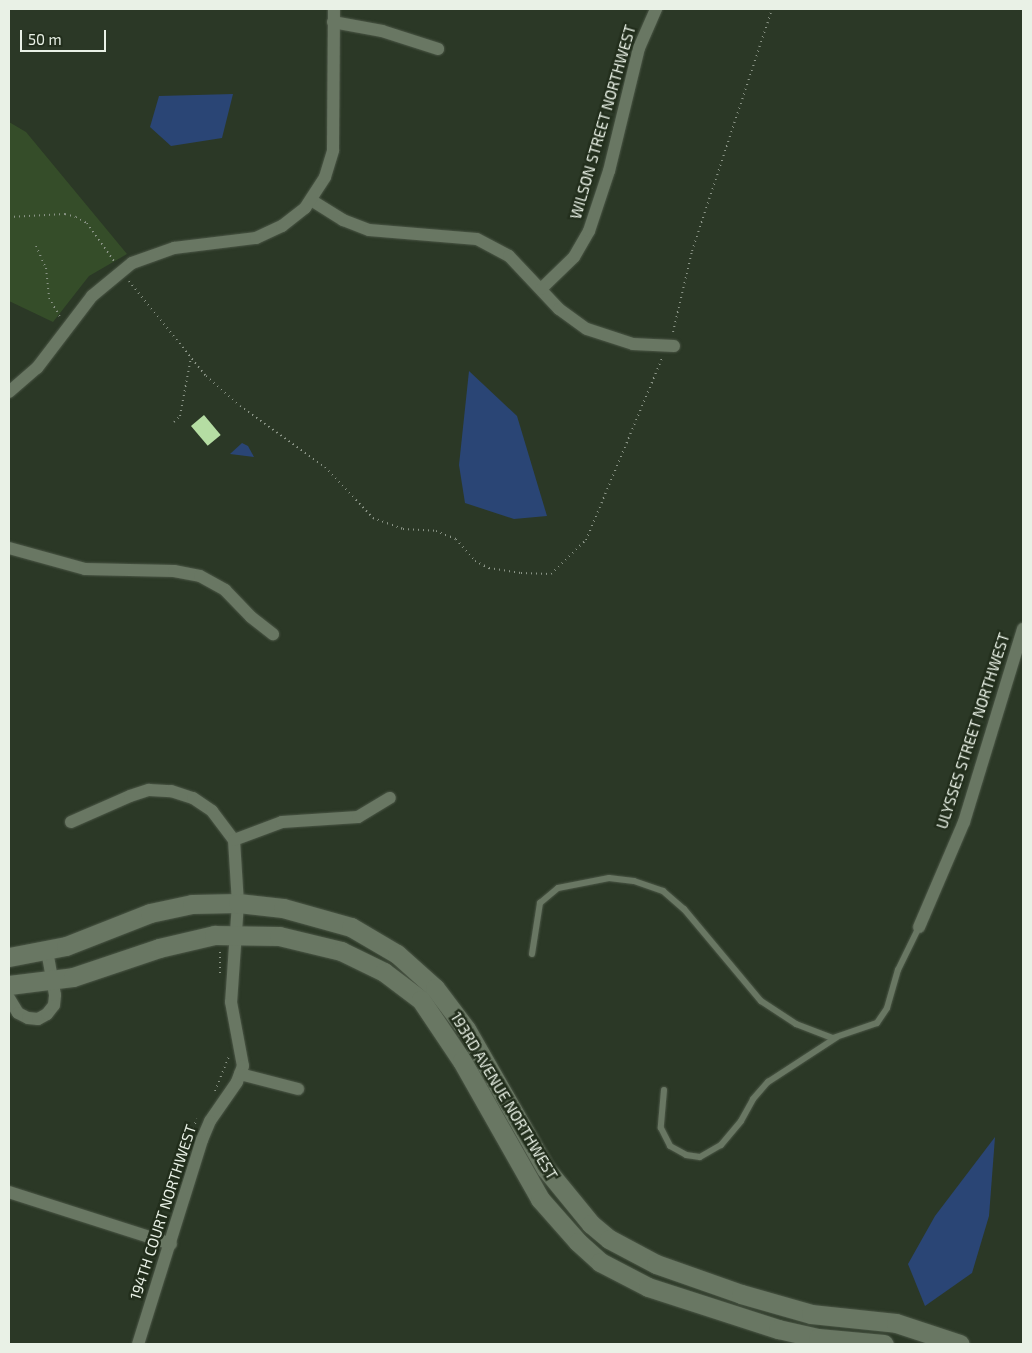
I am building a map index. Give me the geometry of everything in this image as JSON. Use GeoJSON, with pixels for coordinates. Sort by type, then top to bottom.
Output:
{"type":"FeatureCollection","features":[{"type":"Feature","properties":{"kind":"street"},"geometry":{"type":"LineString","coordinates":[[9,392],[37,368],[92,296],[115,274],[158,252],[256,238],[282,226],[311,200],[325,177],[333,150],[334,9]]}},
{"type":"Feature","properties":{"kind":"street","name":"WILSON STREET NORTHWEST"},"geometry":{"type":"LineString","coordinates":[[541,289],[574,258],[589,231],[612,163],[638,48],[656,9]]}},
{"type":"Feature","properties":{"kind":"street"},"geometry":{"type":"LineString","coordinates":[[333,22],[382,31],[438,49]]}},
{"type":"Feature","properties":{"kind":"street"},"geometry":{"type":"LineString","coordinates":[[311,200],[342,220],[369,230],[477,239],[509,256],[573,320],[602,336],[633,344],[674,346]]}},
{"type":"Feature","properties":{"kind":"street"},"geometry":{"type":"LineString","coordinates":[[9,548],[85,569],[174,571],[200,576],[225,590],[251,617],[274,634]]}},
{"type":"Feature","properties":{"kind":"street","name":"ULYSSES STREET NORTHWEST"},"geometry":{"type":"LineString","coordinates":[[919,927],[964,822],[1023,629]]}},
{"type":"Feature","properties":{"kind":"street"},"geometry":{"type":"LineString","coordinates":[[71,822],[130,796],[149,790],[171,791],[193,798],[212,811],[234,840],[282,822],[358,817],[390,798]]}},
{"type":"Feature","properties":{"kind":"street","name":"194TH COURT NORTHWEST"},"geometry":{"type":"LineString","coordinates":[[138,1344],[202,1140],[210,1121],[240,1074],[242,1050],[231,1002],[238,903],[234,840]]}},
{"type":"Feature","properties":{"kind":"street","name":"193RD AVENUE NORTHWEST"},"geometry":{"type":"LineString","coordinates":[[9,957],[47,951],[170,908],[238,903],[283,908],[337,922],[377,941],[416,970],[466,1029],[518,1126],[559,1187],[591,1224],[631,1253],[684,1275],[774,1304],[811,1314],[896,1323],[960,1344]]}},
{"type":"Feature","properties":{"kind":"street","name":"193RD AVENUE NORTHWEST"},"geometry":{"type":"LineString","coordinates":[[9,985],[53,982],[178,943],[236,934],[279,936],[341,950],[384,972],[421,1000],[457,1053],[540,1199],[578,1242],[600,1262],[648,1287],[778,1329],[818,1338],[884,1344]]}},
{"type":"Feature","properties":{"kind":"street"},"geometry":{"type":"LineString","coordinates":[[9,998],[18,1013],[38,1019],[54,1005],[53,982],[47,951]]}},
{"type":"Feature","properties":{"kind":"street"},"geometry":{"type":"LineString","coordinates":[[240,1074],[298,1089]]}},
{"type":"Feature","properties":{"kind":"street"},"geometry":{"type":"LineString","coordinates":[[9,1192],[170,1244]]}},
{"type":"Feature","properties":{"kind":"lane"},"geometry":{"type":"LineString","coordinates":[[532,954],[540,903],[558,888],[609,878],[634,881],[663,891],[684,909],[761,1001],[796,1024],[833,1038],[877,1022],[882,1015],[919,927]]}},
{"type":"Feature","properties":{"kind":"lane"},"geometry":{"type":"LineString","coordinates":[[664,1090],[661,1128],[670,1146],[686,1155],[700,1158],[721,1145],[741,1121],[753,1099],[768,1082],[839,1036]]}},
{"type":"Feature","properties":{"kind":"path"},"geometry":{"type":"LineString","coordinates":[[672,332],[692,251],[772,9]]}},
{"type":"Feature","properties":{"kind":"path"},"geometry":{"type":"LineString","coordinates":[[9,217],[65,214],[76,217],[86,223],[114,262]]}},
{"type":"Feature","properties":{"kind":"path"},"geometry":{"type":"LineString","coordinates":[[36,246],[46,268],[50,298],[55,313],[69,326]]}},
{"type":"Feature","properties":{"kind":"path"},"geometry":{"type":"LineString","coordinates":[[124,276],[206,376],[240,406],[325,467],[373,518],[403,529],[436,531],[456,539],[475,561],[489,568],[551,574],[586,540],[662,358]]}},
{"type":"Feature","properties":{"kind":"path"},"geometry":{"type":"LineString","coordinates":[[174,422],[180,416],[191,358]]}},
{"type":"Feature","properties":{"kind":"path"},"geometry":{"type":"LineString","coordinates":[[219,946],[220,978]]}},
{"type":"Feature","properties":{"kind":"path"},"geometry":{"type":"LineString","coordinates":[[214,1092],[226,1068],[229,1053]]}},
{"type":"Feature","properties":{"kind":"path"},"geometry":{"type":"LineString","coordinates":[[192,1131],[200,1115]]}},
{"type":"Feature","properties":{"kind":"green space"},"geometry":{"type":"Polygon","coordinates":[[[9,122],[26,132],[127,254],[89,276],[53,322],[9,301],[9,122]]]}},
{"type":"Feature","properties":{"kind":"water"},"geometry":{"type":"Polygon","coordinates":[[[233,94],[222,138],[171,146],[150,127],[159,96],[233,94]]]}},
{"type":"Feature","properties":{"kind":"water"},"geometry":{"type":"Polygon","coordinates":[[[469,371],[517,416],[547,516],[514,519],[465,503],[459,465],[469,371]]]}},
{"type":"Feature","properties":{"kind":"water"},"geometry":{"type":"Polygon","coordinates":[[[242,443],[248,446],[254,457],[230,454],[242,443]]]}},
{"type":"Feature","properties":{"kind":"water"},"geometry":{"type":"Polygon","coordinates":[[[995,1137],[989,1216],[972,1273],[925,1306],[908,1264],[935,1216],[995,1137]]]}},
{"type":"Feature","properties":{"kind":"building"},"geometry":{"type":"Polygon","coordinates":[[[204,415],[221,435],[208,446],[191,426],[204,415]]]}}]}
